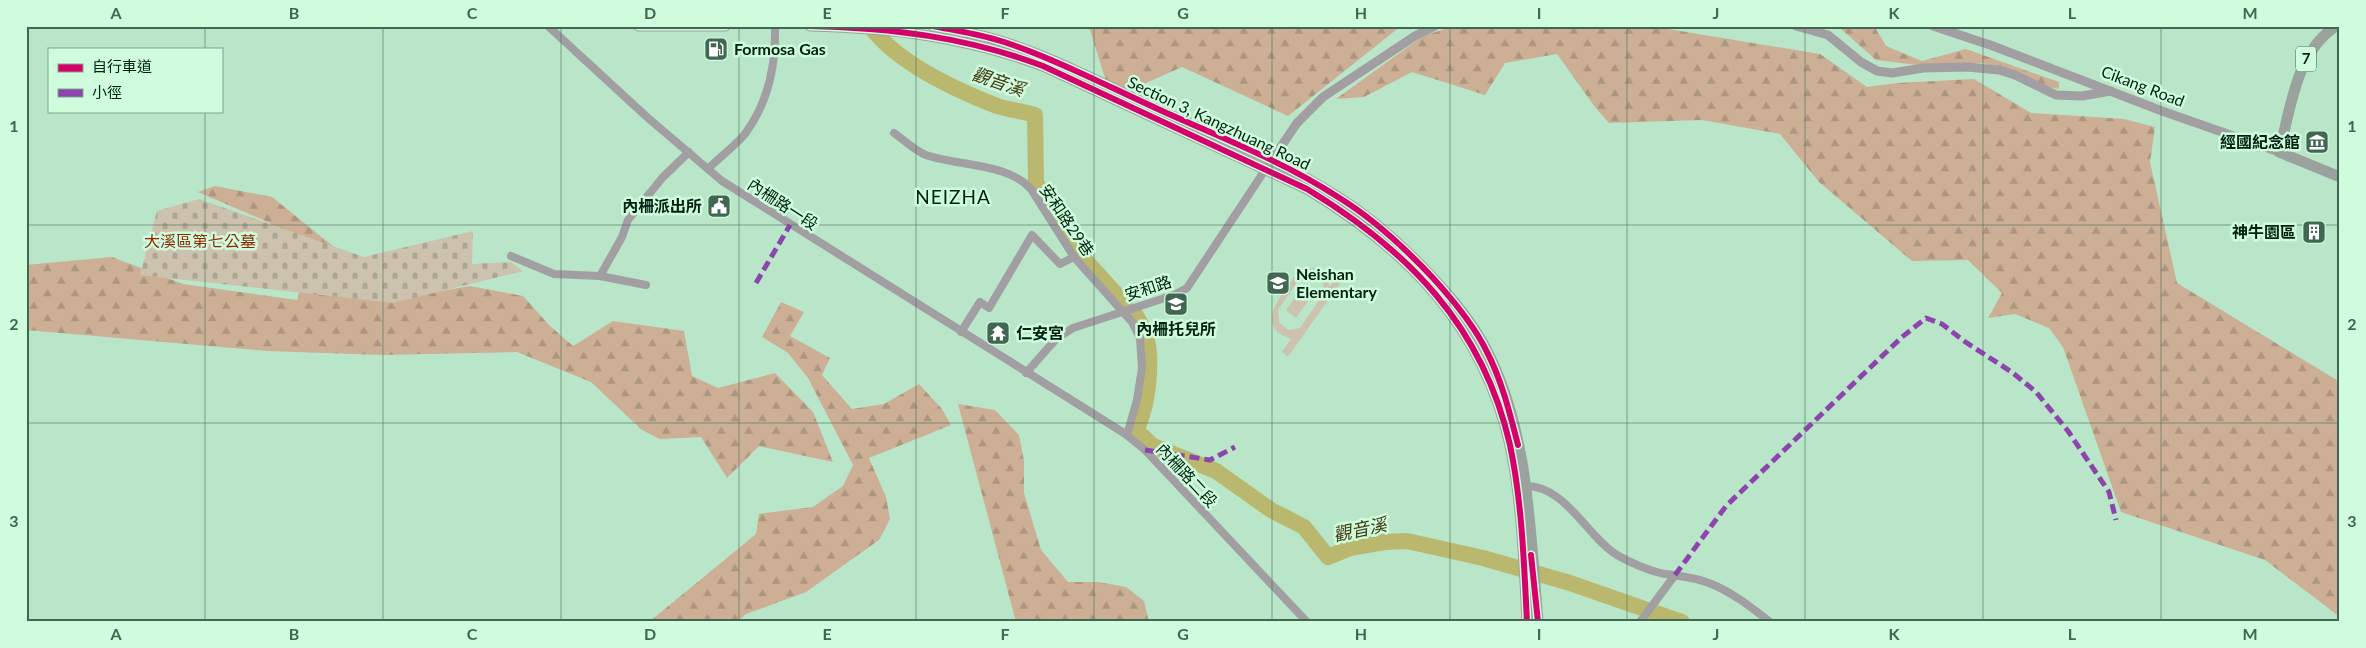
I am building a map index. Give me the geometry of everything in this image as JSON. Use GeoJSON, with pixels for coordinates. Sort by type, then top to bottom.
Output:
{"type":"FeatureCollection","features":[{"type":"Feature","properties":{"kind":"main road"},"geometry":{"type":"LineString","coordinates":[[640,26],[725,26]]}},
{"type":"Feature","properties":{"kind":"main road","name":"Section 3, Kangzhuang Road"},"geometry":{"type":"LineString","coordinates":[[810,26],[884,29],[972,43],[1006,52],[1043,66],[1268,166],[1312,181],[1363,214],[1401,245],[1450,297],[1487,351],[1497,374],[1510,411],[1524,486],[1538,622]]}},
{"type":"Feature","properties":{"kind":"main road","name":"Section 3, Kangzhuang Road"},"geometry":{"type":"LineString","coordinates":[[932,26],[1009,43],[1049,59],[1268,166],[1333,205],[1393,250],[1414,270],[1463,328],[1490,381],[1510,444],[1519,513],[1527,622]]}},
{"type":"Feature","properties":{"kind":"main road","name":"7"},"geometry":{"type":"LineString","coordinates":[[2279,152],[2306,58],[2310,51],[2336,26]]}},
{"type":"Feature","properties":{"kind":"main road","name":"Cikang Road"},"geometry":{"type":"LineString","coordinates":[[2279,152],[2340,177]]}},
{"type":"Feature","properties":{"kind":"street","name":"內柵路一段"},"geometry":{"type":"LineString","coordinates":[[548,26],[722,181],[1026,373]]}},
{"type":"Feature","properties":{"kind":"street"},"geometry":{"type":"LineString","coordinates":[[708,169],[745,134],[765,95],[775,56],[775,26]]}},
{"type":"Feature","properties":{"kind":"street"},"geometry":{"type":"LineString","coordinates":[[1268,166],[1297,123],[1323,97],[1415,36],[1435,26]]}},
{"type":"Feature","properties":{"kind":"street"},"geometry":{"type":"LineString","coordinates":[[1796,26],[1828,35],[1861,62],[1877,71],[1892,73],[1923,68],[1967,67],[1999,70],[2014,74],[2056,94],[2082,96],[2111,91]]}},
{"type":"Feature","properties":{"kind":"street","name":"Cikang Road"},"geometry":{"type":"LineString","coordinates":[[1933,26],[1993,46],[2162,111],[2279,152]]}},
{"type":"Feature","properties":{"kind":"street","name":"安和路29巷"},"geometry":{"type":"LineString","coordinates":[[894,133],[925,154],[996,170],[1024,181],[1040,202],[1074,257],[1132,322],[1140,338],[1142,368],[1137,400],[1127,435]]}},
{"type":"Feature","properties":{"kind":"street"},"geometry":{"type":"LineString","coordinates":[[600,276],[622,237],[628,220],[663,177],[689,152]]}},
{"type":"Feature","properties":{"kind":"street","name":"安和路"},"geometry":{"type":"LineString","coordinates":[[1026,373],[1057,338],[1073,328],[1174,295],[1187,288],[1268,166]]}},
{"type":"Feature","properties":{"kind":"street"},"geometry":{"type":"LineString","coordinates":[[961,332],[980,302],[989,308],[1032,235],[1060,264],[1074,257]]}},
{"type":"Feature","properties":{"kind":"street"},"geometry":{"type":"LineString","coordinates":[[511,256],[554,274],[600,276],[646,285]]}},
{"type":"Feature","properties":{"kind":"street","name":"內柵路二段"},"geometry":{"type":"LineString","coordinates":[[1026,373],[1127,435],[1145,450],[1307,622]]}},
{"type":"Feature","properties":{"kind":"street"},"geometry":{"type":"LineString","coordinates":[[1524,486],[1532,486],[1548,491],[1564,503],[1616,554],[1643,568],[1708,582],[1746,602],[1770,622]]}},
{"type":"Feature","properties":{"kind":"street"},"geometry":{"type":"LineString","coordinates":[[1640,622],[1675,575]]}},
{"type":"Feature","properties":{"kind":"green space"},"geometry":{"type":"Polygon","coordinates":[[[1401,26],[1288,116],[1182,67],[1130,90],[1106,81],[1089,27],[1401,26]]]}},
{"type":"Feature","properties":{"kind":"green space"},"geometry":{"type":"Polygon","coordinates":[[[1454,26],[1650,26],[1820,54],[1867,87],[1897,83],[1974,79],[2031,113],[2124,119],[2155,127],[2150,162],[2177,283],[2340,382],[2340,617],[2265,560],[2121,512],[2063,347],[2049,328],[2015,314],[1988,318],[2002,293],[1968,260],[1912,261],[1819,182],[1780,134],[1702,120],[1609,123],[1595,107],[1557,54],[1505,63],[1485,95],[1412,72],[1364,97],[1336,99],[1423,36],[1454,26]]]}},
{"type":"Feature","properties":{"kind":"green space"},"geometry":{"type":"Polygon","coordinates":[[[1834,26],[1874,26],[1886,46],[1922,61],[1966,49],[2059,82],[2059,89],[2046,87],[2011,70],[1982,63],[1925,66],[1876,60],[1840,28],[1834,26]]]}},
{"type":"Feature","properties":{"kind":"green space"},"geometry":{"type":"Polygon","coordinates":[[[215,186],[272,197],[344,255],[389,300],[470,286],[523,296],[550,326],[573,346],[613,321],[684,331],[692,376],[718,388],[775,373],[813,412],[833,462],[759,446],[727,478],[701,437],[660,439],[642,430],[591,382],[517,352],[382,355],[268,351],[26,330],[26,265],[112,257],[183,284],[297,300],[304,275],[270,223],[198,192],[215,186]]]}},
{"type":"Feature","properties":{"kind":"green space","name":"大溪區第七公墓"},"geometry":{"type":"Polygon","coordinates":[[[199,199],[364,257],[473,231],[472,264],[511,262],[523,271],[393,303],[140,275],[157,211],[199,199]]]}},
{"type":"Feature","properties":{"kind":"green space"},"geometry":{"type":"Polygon","coordinates":[[[1313,268],[1327,274],[1329,287],[1338,275],[1343,279],[1288,357],[1282,352],[1291,339],[1276,330],[1272,317],[1281,296],[1296,275],[1305,269],[1313,268]],[[1308,275],[1300,278],[1278,310],[1279,322],[1288,330],[1300,328],[1324,293],[1322,278],[1308,275]]]}},
{"type":"Feature","properties":{"kind":"green space"},"geometry":{"type":"Polygon","coordinates":[[[1303,287],[1313,294],[1296,318],[1286,310],[1303,287]]]}},
{"type":"Feature","properties":{"kind":"green space"},"geometry":{"type":"Polygon","coordinates":[[[781,302],[804,312],[790,336],[830,358],[822,375],[852,409],[884,404],[919,384],[942,409],[951,425],[869,458],[886,497],[890,519],[879,540],[806,592],[746,614],[737,622],[649,622],[756,534],[759,514],[813,507],[843,486],[853,465],[808,378],[788,353],[762,337],[781,302]]]}},
{"type":"Feature","properties":{"kind":"green space"},"geometry":{"type":"Polygon","coordinates":[[[958,404],[995,410],[1019,435],[1024,461],[1024,493],[1041,550],[1068,582],[1098,582],[1126,587],[1144,601],[1149,622],[1016,622],[958,404]]]}},
{"type":"Feature","properties":{"kind":"waterway","name":"觀音溪"},"geometry":{"type":"LineString","coordinates":[[870,26],[895,52],[928,74],[997,106],[1035,115],[1036,183],[1077,251],[1125,304]]}},
{"type":"Feature","properties":{"kind":"waterway","name":"觀音溪"},"geometry":{"type":"LineString","coordinates":[[1136,315],[1146,336],[1149,358],[1148,384],[1144,409],[1136,430],[1153,446],[1216,471],[1271,510],[1304,527],[1328,557],[1350,548],[1384,542],[1407,541],[1483,558],[1570,583],[1682,622]]}},
{"type":"Feature","properties":{"kind":"marked path"},"geometry":{"type":"LineString","coordinates":[[756,283],[790,225]]}},
{"type":"Feature","properties":{"kind":"marked path"},"geometry":{"type":"LineString","coordinates":[[1675,575],[1726,506],[1902,337],[1926,318],[1942,324],[2013,373],[2036,392],[2068,431],[2109,492],[2116,520]]}},
{"type":"Feature","properties":{"kind":"marked path"},"geometry":{"type":"LineString","coordinates":[[1145,450],[1210,460],[1235,447]]}},
{"type":"Feature","properties":{"kind":"cycle path"},"geometry":{"type":"LineString","coordinates":[[639,26],[725,26]]}},
{"type":"Feature","properties":{"kind":"cycle path"},"geometry":{"type":"LineString","coordinates":[[810,26],[870,29],[928,36],[986,48],[1043,66],[1307,189],[1378,238],[1408,265],[1436,295],[1461,328],[1481,363],[1498,402],[1510,445],[1517,488],[1522,533],[1527,622]]}},
{"type":"Feature","properties":{"kind":"cycle path"},"geometry":{"type":"LineString","coordinates":[[933,26],[1001,41],[1067,67],[1273,161],[1317,184],[1364,215],[1400,245],[1463,313],[1482,342],[1497,374],[1518,445]]}},
{"type":"Feature","properties":{"kind":"cycle path"},"geometry":{"type":"LineString","coordinates":[[1531,555],[1538,622]]}},
{"type":"Feature","properties":{"kind":"place","name":"Formosa Gas"},"geometry":{"type":"Point","coordinates":[716,49]}},
{"type":"Feature","properties":{"kind":"place","name":"經國紀念館"},"geometry":{"type":"Point","coordinates":[2317,142]}},
{"type":"Feature","properties":{"kind":"place","name":"內柵派出所"},"geometry":{"type":"Point","coordinates":[719,206]}},
{"type":"Feature","properties":{"kind":"place","name":"神牛園區"},"geometry":{"type":"Point","coordinates":[2314,232]}},
{"type":"Feature","properties":{"kind":"place","name":"Neishan Elementary"},"geometry":{"type":"Point","coordinates":[1278,283]}},
{"type":"Feature","properties":{"kind":"place","name":"內柵托兒所"},"geometry":{"type":"Point","coordinates":[1176,304]}},
{"type":"Feature","properties":{"kind":"place","name":"仁安宮"},"geometry":{"type":"Point","coordinates":[998,333]}},
{"type":"Feature","properties":{"kind":"district","name":"NEIZHA"},"geometry":{"type":"Point","coordinates":[953,197]}}]}
